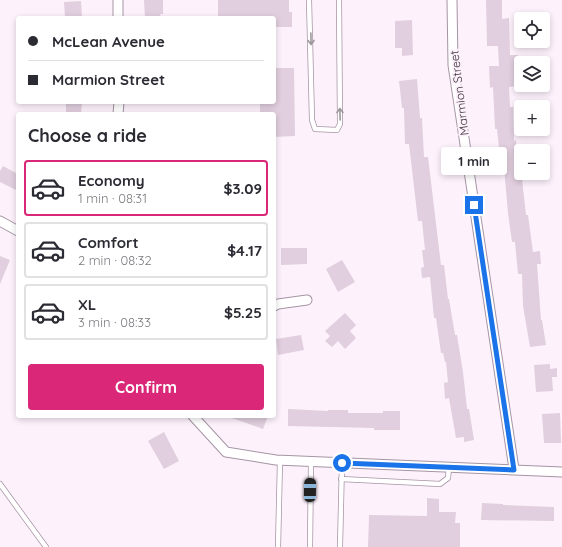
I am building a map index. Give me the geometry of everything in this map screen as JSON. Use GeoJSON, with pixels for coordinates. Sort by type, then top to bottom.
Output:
{"type":"FeatureCollection","features":[{"type":"Feature","properties":{"kind":"street"},"geometry":{"type":"LineString","coordinates":[[118,0],[118,16]]}},
{"type":"Feature","properties":{"kind":"street","name":"Marmion Street"},"geometry":{"type":"LineString","coordinates":[[452,0],[453,65],[514,470]]}},
{"type":"Feature","properties":{"kind":"street"},"geometry":{"type":"LineString","coordinates":[[0,221],[16,230]]}},
{"type":"Feature","properties":{"kind":"street"},"geometry":{"type":"LineString","coordinates":[[276,305],[307,300]]}},
{"type":"Feature","properties":{"kind":"street"},"geometry":{"type":"LineString","coordinates":[[195,418],[226,452],[280,460],[562,472]]}},
{"type":"Feature","properties":{"kind":"lane"},"geometry":{"type":"LineString","coordinates":[[309,0],[312,120],[315,129],[337,130],[340,124],[339,0]]}},
{"type":"Feature","properties":{"kind":"lane"},"geometry":{"type":"LineString","coordinates":[[278,547],[280,460]]}},
{"type":"Feature","properties":{"kind":"lane"},"geometry":{"type":"LineString","coordinates":[[310,547],[311,462]]}},
{"type":"Feature","properties":{"kind":"lane"},"geometry":{"type":"LineString","coordinates":[[340,547],[342,463]]}},
{"type":"Feature","properties":{"kind":"lane"},"geometry":{"type":"LineString","coordinates":[[341,479],[440,484],[448,478],[449,467]]}},
{"type":"Feature","properties":{"kind":"lane"},"geometry":{"type":"LineString","coordinates":[[0,484],[46,547]]}},
{"type":"Feature","properties":{"kind":"building"},"geometry":{"type":"Polygon","coordinates":[[[144,0],[163,0],[163,14],[160,14],[160,16],[145,16],[144,0]]]}},
{"type":"Feature","properties":{"kind":"building"},"geometry":{"type":"Polygon","coordinates":[[[218,0],[289,0],[289,12],[292,12],[292,27],[276,27],[276,16],[218,16],[218,0]]]}},
{"type":"Feature","properties":{"kind":"building"},"geometry":{"type":"Polygon","coordinates":[[[486,0],[502,0],[502,19],[509,18],[510,55],[518,55],[514,56],[514,86],[509,87],[510,107],[513,107],[514,141],[516,140],[516,144],[514,144],[514,180],[522,180],[526,215],[528,215],[533,252],[540,251],[541,264],[537,264],[541,320],[546,345],[530,347],[523,306],[522,274],[518,274],[515,242],[512,242],[504,167],[501,167],[497,129],[495,129],[493,87],[490,88],[489,66],[499,66],[498,46],[487,46],[486,0]]]}},
{"type":"Feature","properties":{"kind":"building"},"geometry":{"type":"Polygon","coordinates":[[[81,1],[82,16],[65,16],[64,2],[81,1]]]}},
{"type":"Feature","properties":{"kind":"building"},"geometry":{"type":"Polygon","coordinates":[[[412,20],[413,55],[402,56],[402,48],[395,48],[395,21],[412,20]]]}},
{"type":"Feature","properties":{"kind":"building"},"geometry":{"type":"Polygon","coordinates":[[[276,68],[294,68],[295,136],[276,137],[276,112],[260,112],[260,104],[276,104],[276,68]]]}},
{"type":"Feature","properties":{"kind":"building"},"geometry":{"type":"Polygon","coordinates":[[[417,79],[420,118],[422,118],[424,157],[428,157],[441,265],[444,265],[448,299],[455,335],[457,335],[467,409],[469,409],[474,440],[464,442],[464,437],[456,438],[449,398],[445,399],[444,383],[448,382],[446,362],[443,353],[441,353],[436,318],[434,318],[430,277],[422,278],[421,268],[424,267],[422,250],[425,250],[422,221],[418,221],[409,144],[405,144],[404,108],[402,108],[399,81],[417,79]]]}},
{"type":"Feature","properties":{"kind":"building"},"geometry":{"type":"Polygon","coordinates":[[[66,104],[82,104],[81,112],[66,112],[66,104]]]}},
{"type":"Feature","properties":{"kind":"building"},"geometry":{"type":"Polygon","coordinates":[[[3,166],[16,173],[16,190],[0,182],[0,171],[3,166]]]}},
{"type":"Feature","properties":{"kind":"building"},"geometry":{"type":"Polygon","coordinates":[[[281,248],[307,248],[307,264],[281,265],[281,248]]]}},
{"type":"Feature","properties":{"kind":"building"},"geometry":{"type":"Polygon","coordinates":[[[0,256],[10,260],[0,284],[0,256]]]}},
{"type":"Feature","properties":{"kind":"building"},"geometry":{"type":"Polygon","coordinates":[[[342,260],[355,282],[338,292],[326,269],[342,260]]]}},
{"type":"Feature","properties":{"kind":"building"},"geometry":{"type":"Polygon","coordinates":[[[345,313],[356,325],[350,331],[356,338],[345,349],[338,341],[332,347],[325,341],[330,336],[325,331],[345,313]]]}},
{"type":"Feature","properties":{"kind":"building"},"geometry":{"type":"Polygon","coordinates":[[[301,335],[304,350],[278,355],[276,339],[301,335]]]}},
{"type":"Feature","properties":{"kind":"building"},"geometry":{"type":"Polygon","coordinates":[[[550,364],[550,369],[557,368],[557,377],[552,377],[553,391],[536,392],[534,365],[550,364]]]}},
{"type":"Feature","properties":{"kind":"building"},"geometry":{"type":"Polygon","coordinates":[[[288,409],[328,411],[348,410],[348,413],[383,413],[383,411],[400,411],[400,430],[288,426],[288,409]]]}},
{"type":"Feature","properties":{"kind":"building"},"geometry":{"type":"Polygon","coordinates":[[[560,413],[561,443],[544,443],[542,414],[560,413]]]}},
{"type":"Feature","properties":{"kind":"building"},"geometry":{"type":"Polygon","coordinates":[[[232,418],[267,418],[263,429],[232,418]]]}},
{"type":"Feature","properties":{"kind":"building"},"geometry":{"type":"Polygon","coordinates":[[[164,432],[179,461],[164,469],[148,441],[164,432]]]}},
{"type":"Feature","properties":{"kind":"building"},"geometry":{"type":"Polygon","coordinates":[[[427,498],[439,499],[439,512],[456,512],[455,523],[460,523],[460,547],[368,547],[369,515],[427,516],[427,498]]]}},
{"type":"Feature","properties":{"kind":"building"},"geometry":{"type":"Polygon","coordinates":[[[482,503],[554,507],[554,521],[481,520],[482,503]]]}},
{"type":"Feature","properties":{"kind":"route"},"geometry":{"type":"LineString","coordinates":[[342,463],[514,470],[474,205]]}}]}
